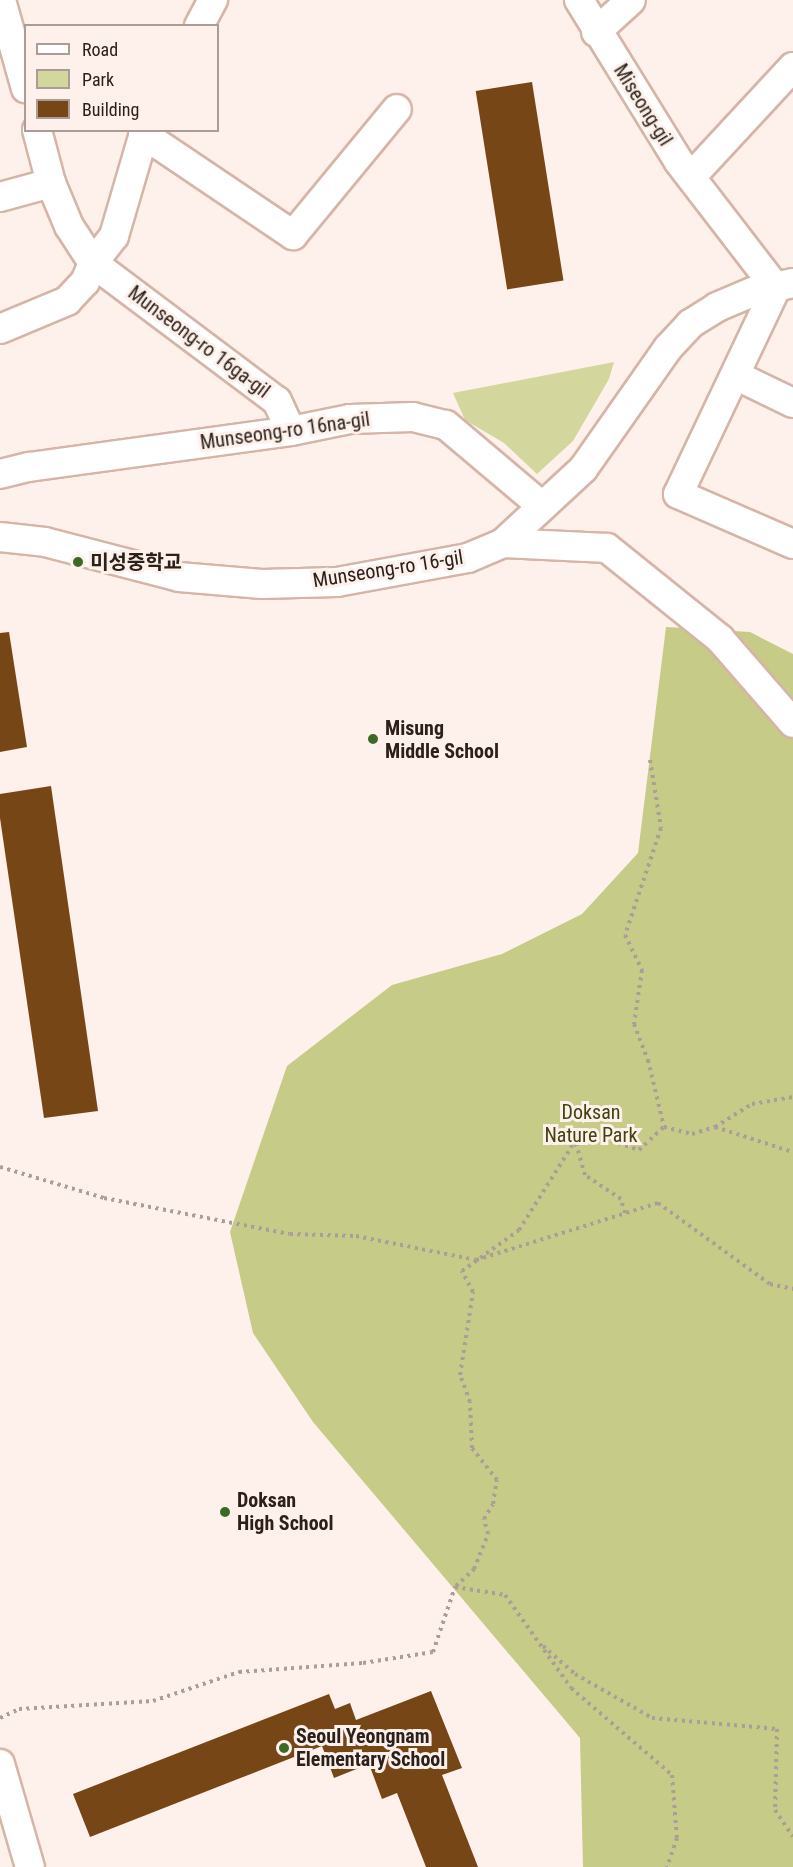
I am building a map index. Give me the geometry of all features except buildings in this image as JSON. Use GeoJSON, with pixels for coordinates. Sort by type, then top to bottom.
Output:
{"type":"FeatureCollection","features":[{"type":"Feature","properties":{"kind":"street"},"geometry":{"type":"LineString","coordinates":[[1,0],[24,82]]}},
{"type":"Feature","properties":{"kind":"street"},"geometry":{"type":"LineString","coordinates":[[200,24],[213,0]]}},
{"type":"Feature","properties":{"kind":"street","name":"Miseong-gil"},"geometry":{"type":"LineString","coordinates":[[579,0],[596,32],[691,177],[789,284]]}},
{"type":"Feature","properties":{"kind":"street"},"geometry":{"type":"LineString","coordinates":[[596,32],[632,0]]}},
{"type":"Feature","properties":{"kind":"street"},"geometry":{"type":"LineString","coordinates":[[691,177],[793,67]]}},
{"type":"Feature","properties":{"kind":"street"},"geometry":{"type":"LineString","coordinates":[[0,329],[67,301],[85,282],[93,263],[114,236],[144,132],[293,235],[397,109]]}},
{"type":"Feature","properties":{"kind":"street"},"geometry":{"type":"LineString","coordinates":[[38,132],[51,183],[69,226],[93,263]]}},
{"type":"Feature","properties":{"kind":"street"},"geometry":{"type":"LineString","coordinates":[[0,197],[51,183]]}},
{"type":"Feature","properties":{"kind":"street","name":"Munseong-ro 16ga-gil"},"geometry":{"type":"LineString","coordinates":[[93,263],[277,401],[291,431]]}},
{"type":"Feature","properties":{"kind":"street"},"geometry":{"type":"LineString","coordinates":[[789,284],[735,375],[678,494],[793,544]]}},
{"type":"Feature","properties":{"kind":"street","name":"Munseong-ro 16-gil"},"geometry":{"type":"LineString","coordinates":[[0,537],[45,542],[179,578],[262,584],[337,582],[468,558],[503,543],[583,469],[668,348],[690,324],[717,307],[753,292],[789,284]]}},
{"type":"Feature","properties":{"kind":"street"},"geometry":{"type":"LineString","coordinates":[[735,375],[793,403]]}},
{"type":"Feature","properties":{"kind":"street","name":"Munseong-ro 16na-gil"},"geometry":{"type":"LineString","coordinates":[[0,474],[29,467],[291,431],[350,418],[413,417],[446,425],[542,506]]}},
{"type":"Feature","properties":{"kind":"street"},"geometry":{"type":"LineString","coordinates":[[503,543],[608,548],[720,639],[793,723]]}},
{"type":"Feature","properties":{"kind":"street"},"geometry":{"type":"LineString","coordinates":[[0,1764],[30,1867]]}},
{"type":"Feature","properties":{"kind":"path"},"geometry":{"type":"LineString","coordinates":[[650,760],[661,828],[625,935],[642,970],[634,1024],[648,1060],[664,1127]]}},
{"type":"Feature","properties":{"kind":"path"},"geometry":{"type":"LineString","coordinates":[[664,1127],[692,1134],[715,1127],[752,1104],[793,1097]]}},
{"type":"Feature","properties":{"kind":"path"},"geometry":{"type":"LineString","coordinates":[[575,1141],[604,1138],[639,1150],[664,1127]]}},
{"type":"Feature","properties":{"kind":"path"},"geometry":{"type":"LineString","coordinates":[[715,1127],[793,1152]]}},
{"type":"Feature","properties":{"kind":"path"},"geometry":{"type":"LineString","coordinates":[[575,1141],[585,1175],[621,1199],[625,1213]]}},
{"type":"Feature","properties":{"kind":"path"},"geometry":{"type":"LineString","coordinates":[[0,1718],[19,1709],[153,1701],[239,1672],[363,1663],[433,1652],[455,1587],[474,1569],[485,1543],[488,1534],[484,1519],[493,1504],[497,1480],[472,1448],[470,1402],[460,1375],[464,1334],[473,1309],[472,1292],[462,1272],[519,1230],[575,1141]]}},
{"type":"Feature","properties":{"kind":"path"},"geometry":{"type":"LineString","coordinates":[[0,1167],[104,1198],[290,1234],[356,1236],[476,1260],[658,1203],[770,1284],[793,1289]]}},
{"type":"Feature","properties":{"kind":"path"},"geometry":{"type":"LineString","coordinates":[[455,1587],[505,1595],[570,1688],[672,1775],[677,1838],[667,1867]]}},
{"type":"Feature","properties":{"kind":"path"},"geometry":{"type":"LineString","coordinates":[[538,1642],[575,1674],[652,1718],[777,1730],[775,1810],[793,1837]]}},
{"type":"Feature","properties":{"kind":"green space"},"geometry":{"type":"Polygon","coordinates":[[[614,362],[609,379],[573,441],[537,474],[504,443],[465,420],[453,393],[614,362]]]}},
{"type":"Feature","properties":{"kind":"green space","name":"Doksan Nature Park"},"geometry":{"type":"Polygon","coordinates":[[[666,627],[750,632],[793,654],[793,1867],[583,1867],[580,1738],[313,1422],[253,1333],[230,1232],[287,1066],[392,985],[502,954],[582,914],[638,853],[666,627]]]}},
{"type":"Feature","properties":{"kind":"place","name":"미성중학교"},"geometry":{"type":"Point","coordinates":[78,562]}},
{"type":"Feature","properties":{"kind":"place","name":"Misung Middle School"},"geometry":{"type":"Point","coordinates":[373,739]}},
{"type":"Feature","properties":{"kind":"place","name":"Doksan High School"},"geometry":{"type":"Point","coordinates":[225,1512]}},
{"type":"Feature","properties":{"kind":"place","name":"Seoul Yeongnam Elementary School"},"geometry":{"type":"Point","coordinates":[284,1748]}}]}
